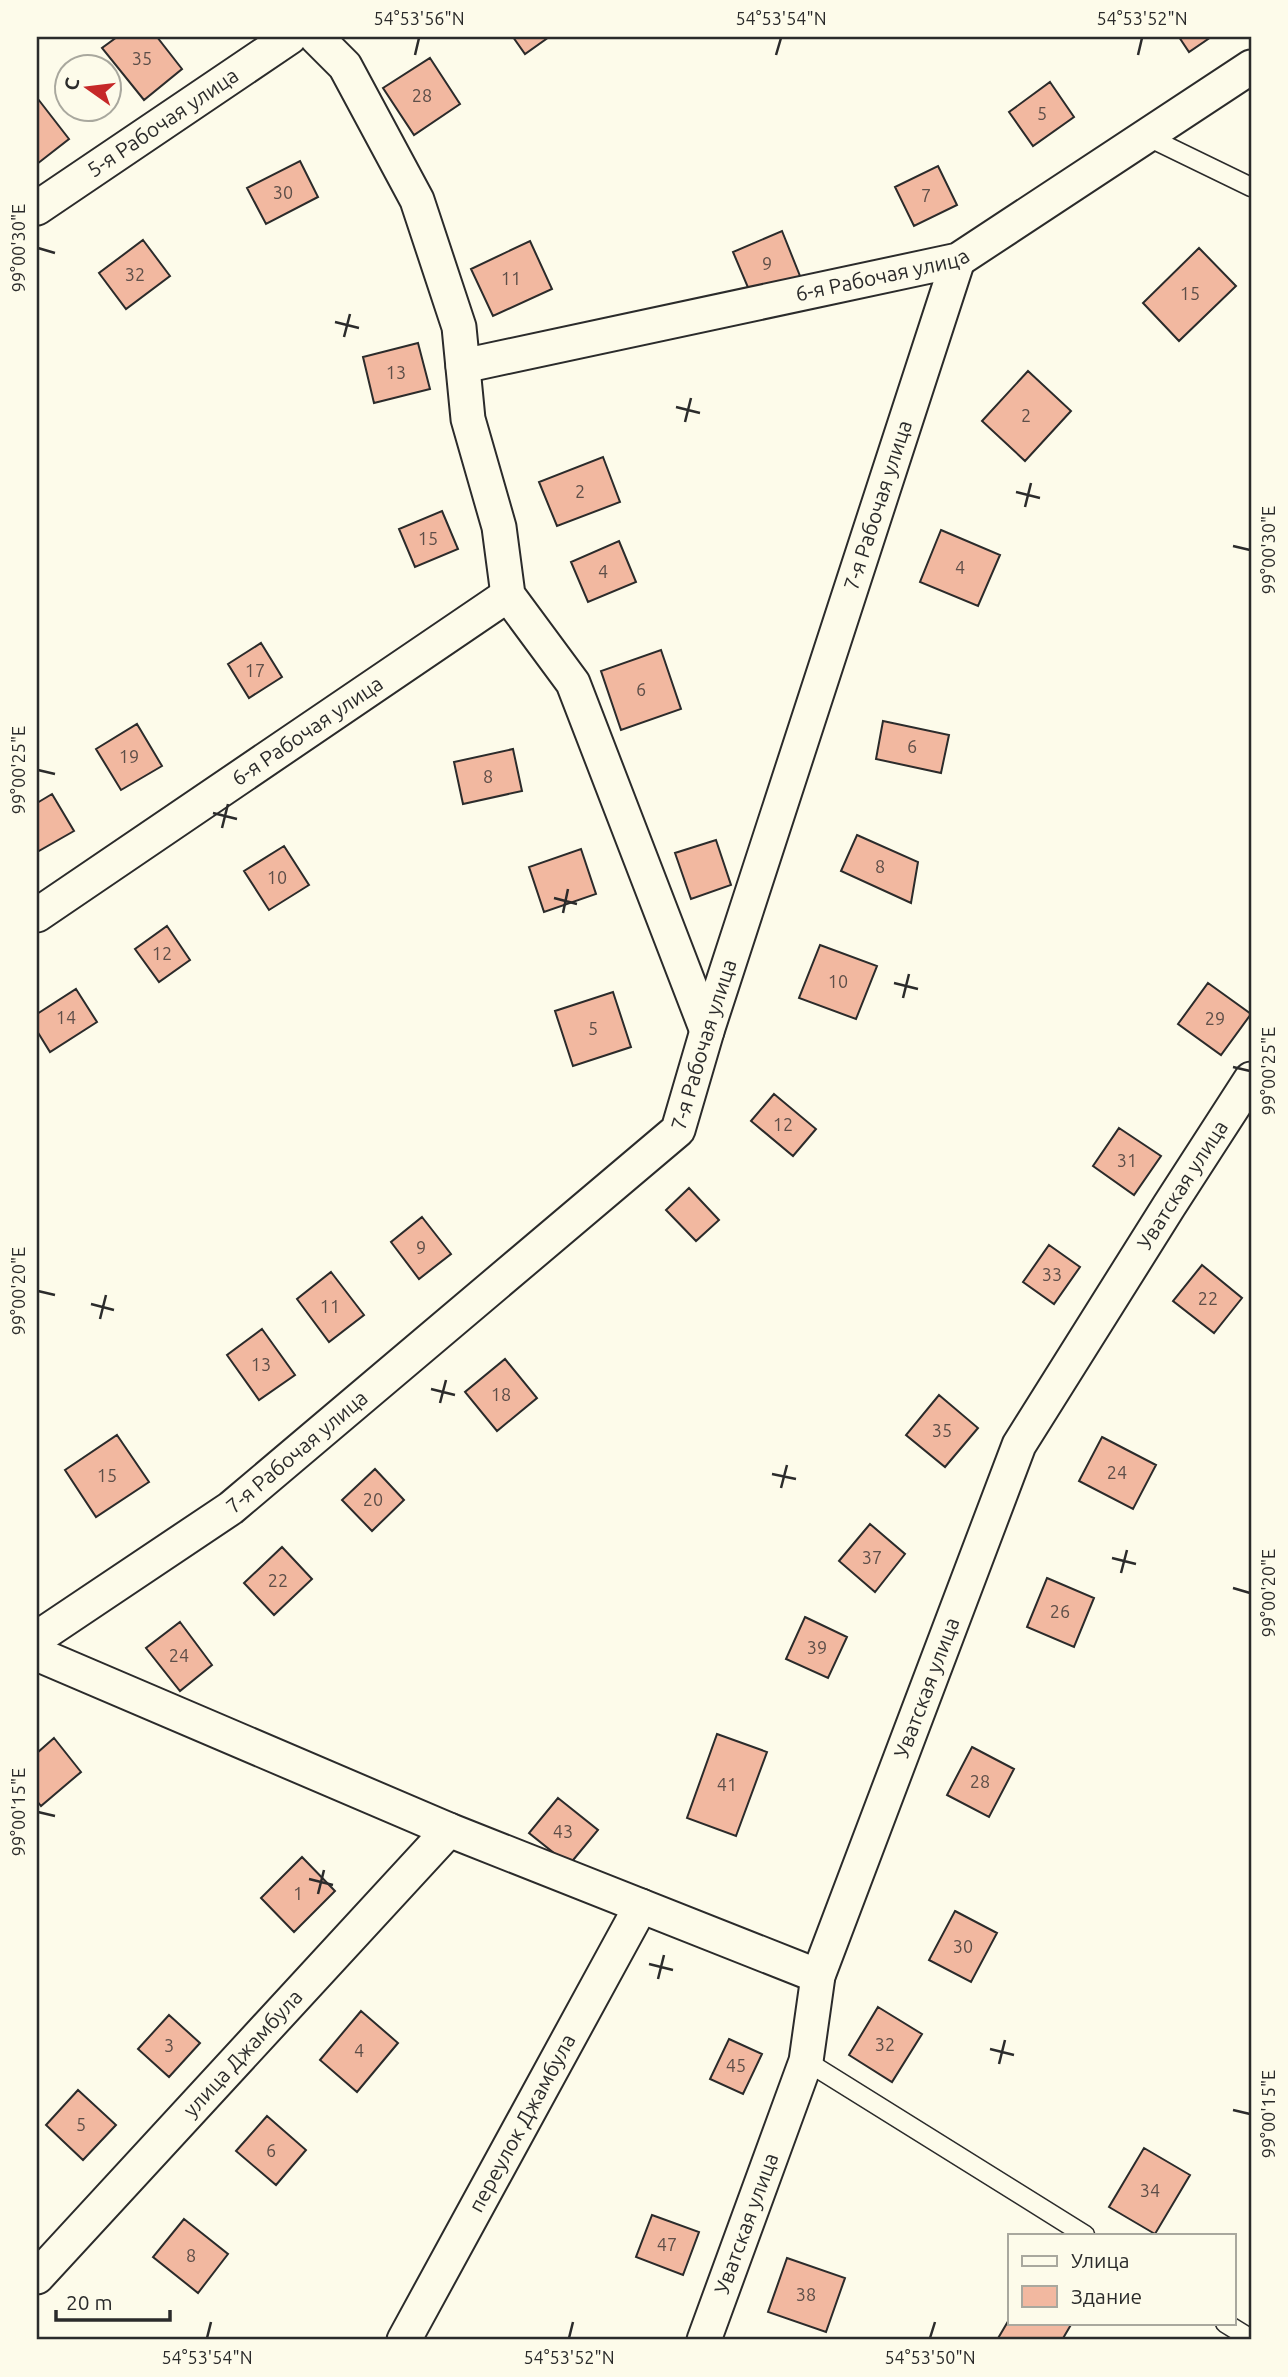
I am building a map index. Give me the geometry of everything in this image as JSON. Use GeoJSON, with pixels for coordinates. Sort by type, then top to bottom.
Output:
{"type":"FeatureCollection","features":[{"type":"Feature","properties":{"kind":"street","name":"5-я Рабочая улица"},"geometry":{"type":"LineString","coordinates":[[37,208],[290,37]]}},
{"type":"Feature","properties":{"kind":"street"},"geometry":{"type":"LineString","coordinates":[[316,37],[345,66],[417,200],[460,327],[468,419],[499,527],[508,595],[573,683],[707,1031]]}},
{"type":"Feature","properties":{"kind":"street","name":"6-я Рабочая улица"},"geometry":{"type":"LineString","coordinates":[[463,366],[958,260],[1251,67]]}},
{"type":"Feature","properties":{"kind":"street","name":"7-я Рабочая улица"},"geometry":{"type":"LineString","coordinates":[[37,1638],[231,1508],[678,1130],[707,1031],[958,260]]}},
{"type":"Feature","properties":{"kind":"street","name":"6-я Рабочая улица"},"geometry":{"type":"LineString","coordinates":[[37,915],[508,595]]}},
{"type":"Feature","properties":{"kind":"street","name":"Уватская улица"},"geometry":{"type":"LineString","coordinates":[[704,2340],[806,2061],[818,1976],[1019,1445],[1251,1079]]}},
{"type":"Feature","properties":{"kind":"street"},"geometry":{"type":"LineString","coordinates":[[37,1654],[449,1830],[818,1976]]}},
{"type":"Feature","properties":{"kind":"street","name":"улица Джамбула"},"geometry":{"type":"LineString","coordinates":[[37,2277],[449,1830]]}},
{"type":"Feature","properties":{"kind":"street","name":"переулок Джамбула"},"geometry":{"type":"LineString","coordinates":[[404,2340],[641,1906]]}},
{"type":"Feature","properties":{"kind":"lane"},"geometry":{"type":"LineString","coordinates":[[1146,136],[1251,187]]}},
{"type":"Feature","properties":{"kind":"lane"},"geometry":{"type":"LineString","coordinates":[[806,2061],[1083,2234]]}},
{"type":"Feature","properties":{"kind":"lane"},"geometry":{"type":"LineString","coordinates":[[1227,2324],[1251,2339]]}},
{"type":"Feature","properties":{"kind":"building"},"geometry":{"type":"Polygon","coordinates":[[[117,37],[157,37],[182,69],[144,100],[122,73],[122,52],[105,52],[102,48],[117,37]]]}},
{"type":"Feature","properties":{"kind":"building"},"geometry":{"type":"Polygon","coordinates":[[[513,37],[549,37],[525,54],[513,37]]]}},
{"type":"Feature","properties":{"kind":"building"},"geometry":{"type":"Polygon","coordinates":[[[1179,37],[1211,37],[1189,52],[1179,37]]]}},
{"type":"Feature","properties":{"kind":"building"},"geometry":{"type":"Polygon","coordinates":[[[430,58],[460,104],[414,135],[383,88],[430,58]]]}},
{"type":"Feature","properties":{"kind":"building"},"geometry":{"type":"Polygon","coordinates":[[[1050,82],[1074,117],[1033,146],[1009,112],[1050,82]]]}},
{"type":"Feature","properties":{"kind":"building"},"geometry":{"type":"Polygon","coordinates":[[[37,100],[52,117],[52,122],[56,122],[69,139],[37,164],[37,100]]]}},
{"type":"Feature","properties":{"kind":"building"},"geometry":{"type":"Polygon","coordinates":[[[300,161],[318,197],[266,224],[247,188],[300,161]]]}},
{"type":"Feature","properties":{"kind":"building"},"geometry":{"type":"Polygon","coordinates":[[[938,166],[957,205],[914,226],[895,187],[938,166]]]}},
{"type":"Feature","properties":{"kind":"building"},"geometry":{"type":"Polygon","coordinates":[[[782,231],[800,276],[752,297],[733,252],[782,231]]]}},
{"type":"Feature","properties":{"kind":"building"},"geometry":{"type":"Polygon","coordinates":[[[143,240],[170,276],[126,309],[99,273],[143,240]]]}},
{"type":"Feature","properties":{"kind":"building"},"geometry":{"type":"Polygon","coordinates":[[[530,241],[552,289],[493,316],[471,269],[530,241]]]}},
{"type":"Feature","properties":{"kind":"building"},"geometry":{"type":"Polygon","coordinates":[[[1199,248],[1236,286],[1179,341],[1143,303],[1199,248]]]}},
{"type":"Feature","properties":{"kind":"building"},"geometry":{"type":"Polygon","coordinates":[[[418,343],[430,389],[374,403],[363,357],[418,343]]]}},
{"type":"Feature","properties":{"kind":"building"},"geometry":{"type":"Polygon","coordinates":[[[1028,371],[1071,411],[1025,461],[982,421],[1028,371]]]}},
{"type":"Feature","properties":{"kind":"building"},"geometry":{"type":"Polygon","coordinates":[[[603,457],[620,502],[557,526],[539,482],[603,457]]]}},
{"type":"Feature","properties":{"kind":"building"},"geometry":{"type":"Polygon","coordinates":[[[442,511],[458,549],[415,567],[399,529],[442,511]]]}},
{"type":"Feature","properties":{"kind":"building"},"geometry":{"type":"Polygon","coordinates":[[[941,530],[1000,555],[978,606],[920,582],[941,530]]]}},
{"type":"Feature","properties":{"kind":"building"},"geometry":{"type":"Polygon","coordinates":[[[619,541],[636,582],[588,602],[571,562],[619,541]]]}},
{"type":"Feature","properties":{"kind":"building"},"geometry":{"type":"Polygon","coordinates":[[[261,643],[282,677],[249,698],[228,664],[261,643]]]}},
{"type":"Feature","properties":{"kind":"building"},"geometry":{"type":"Polygon","coordinates":[[[661,650],[681,709],[621,730],[601,671],[661,650]]]}},
{"type":"Feature","properties":{"kind":"building"},"geometry":{"type":"Polygon","coordinates":[[[883,721],[949,735],[941,773],[876,759],[883,721]]]}},
{"type":"Feature","properties":{"kind":"building"},"geometry":{"type":"Polygon","coordinates":[[[137,724],[162,766],[121,790],[96,749],[137,724]]]}},
{"type":"Feature","properties":{"kind":"building"},"geometry":{"type":"Polygon","coordinates":[[[513,749],[522,791],[463,804],[454,762],[513,749]]]}},
{"type":"Feature","properties":{"kind":"building"},"geometry":{"type":"Polygon","coordinates":[[[52,794],[74,831],[37,852],[37,803],[52,794]]]}},
{"type":"Feature","properties":{"kind":"building"},"geometry":{"type":"Polygon","coordinates":[[[857,835],[918,862],[911,903],[841,871],[857,835]]]}},
{"type":"Feature","properties":{"kind":"building"},"geometry":{"type":"Polygon","coordinates":[[[716,840],[731,885],[691,899],[675,853],[716,840]]]}},
{"type":"Feature","properties":{"kind":"building"},"geometry":{"type":"Polygon","coordinates":[[[284,846],[309,885],[269,910],[244,871],[284,846]]]}},
{"type":"Feature","properties":{"kind":"building"},"geometry":{"type":"Polygon","coordinates":[[[581,849],[596,894],[544,912],[529,867],[581,849]]]}},
{"type":"Feature","properties":{"kind":"building"},"geometry":{"type":"Polygon","coordinates":[[[167,926],[190,960],[159,982],[135,949],[167,926]]]}},
{"type":"Feature","properties":{"kind":"building"},"geometry":{"type":"Polygon","coordinates":[[[820,945],[877,966],[856,1019],[799,998],[820,945]]]}},
{"type":"Feature","properties":{"kind":"building"},"geometry":{"type":"Polygon","coordinates":[[[1208,983],[1251,1014],[1221,1055],[1178,1024],[1208,983]]]}},
{"type":"Feature","properties":{"kind":"building"},"geometry":{"type":"Polygon","coordinates":[[[76,989],[97,1022],[50,1052],[37,1031],[37,1014],[76,989]]]}},
{"type":"Feature","properties":{"kind":"building"},"geometry":{"type":"Polygon","coordinates":[[[613,992],[631,1047],[573,1066],[555,1011],[613,992]]]}},
{"type":"Feature","properties":{"kind":"building"},"geometry":{"type":"Polygon","coordinates":[[[774,1094],[816,1129],[793,1156],[751,1121],[774,1094]]]}},
{"type":"Feature","properties":{"kind":"building"},"geometry":{"type":"Polygon","coordinates":[[[1119,1128],[1161,1156],[1134,1195],[1093,1166],[1119,1128]]]}},
{"type":"Feature","properties":{"kind":"building"},"geometry":{"type":"Polygon","coordinates":[[[689,1188],[719,1220],[696,1241],[666,1210],[689,1188]]]}},
{"type":"Feature","properties":{"kind":"building"},"geometry":{"type":"Polygon","coordinates":[[[422,1217],[451,1254],[419,1279],[391,1242],[422,1217]]]}},
{"type":"Feature","properties":{"kind":"building"},"geometry":{"type":"Polygon","coordinates":[[[1049,1245],[1080,1267],[1054,1304],[1023,1282],[1049,1245]]]}},
{"type":"Feature","properties":{"kind":"building"},"geometry":{"type":"Polygon","coordinates":[[[1202,1265],[1242,1298],[1214,1333],[1173,1301],[1202,1265]]]}},
{"type":"Feature","properties":{"kind":"building"},"geometry":{"type":"Polygon","coordinates":[[[331,1272],[364,1315],[329,1342],[297,1299],[331,1272]]]}},
{"type":"Feature","properties":{"kind":"building"},"geometry":{"type":"Polygon","coordinates":[[[262,1329],[295,1375],[259,1400],[227,1355],[262,1329]]]}},
{"type":"Feature","properties":{"kind":"building"},"geometry":{"type":"Polygon","coordinates":[[[505,1359],[537,1398],[497,1431],[465,1392],[505,1359]]]}},
{"type":"Feature","properties":{"kind":"building"},"geometry":{"type":"Polygon","coordinates":[[[939,1395],[978,1428],[945,1467],[906,1435],[939,1395]]]}},
{"type":"Feature","properties":{"kind":"building"},"geometry":{"type":"Polygon","coordinates":[[[117,1435],[149,1482],[96,1517],[65,1470],[117,1435]]]}},
{"type":"Feature","properties":{"kind":"building"},"geometry":{"type":"Polygon","coordinates":[[[1102,1437],[1156,1465],[1133,1509],[1079,1481],[1102,1437]]]}},
{"type":"Feature","properties":{"kind":"building"},"geometry":{"type":"Polygon","coordinates":[[[375,1469],[404,1500],[372,1531],[342,1500],[375,1469]]]}},
{"type":"Feature","properties":{"kind":"building"},"geometry":{"type":"Polygon","coordinates":[[[870,1524],[905,1554],[875,1592],[839,1561],[870,1524]]]}},
{"type":"Feature","properties":{"kind":"building"},"geometry":{"type":"Polygon","coordinates":[[[282,1547],[312,1579],[274,1615],[244,1583],[282,1547]]]}},
{"type":"Feature","properties":{"kind":"building"},"geometry":{"type":"Polygon","coordinates":[[[1047,1578],[1094,1598],[1074,1647],[1027,1627],[1047,1578]]]}},
{"type":"Feature","properties":{"kind":"building"},"geometry":{"type":"Polygon","coordinates":[[[805,1617],[847,1637],[828,1678],[786,1659],[805,1617]]]}},
{"type":"Feature","properties":{"kind":"building"},"geometry":{"type":"Polygon","coordinates":[[[180,1622],[212,1665],[180,1691],[146,1648],[180,1622]]]}},
{"type":"Feature","properties":{"kind":"building"},"geometry":{"type":"Polygon","coordinates":[[[717,1734],[767,1752],[736,1836],[687,1818],[717,1734]]]}},
{"type":"Feature","properties":{"kind":"building"},"geometry":{"type":"Polygon","coordinates":[[[54,1738],[81,1772],[41,1806],[37,1801],[37,1753],[54,1738]]]}},
{"type":"Feature","properties":{"kind":"building"},"geometry":{"type":"Polygon","coordinates":[[[972,1747],[1014,1769],[989,1817],[947,1795],[972,1747]]]}},
{"type":"Feature","properties":{"kind":"building"},"geometry":{"type":"Polygon","coordinates":[[[558,1798],[598,1830],[569,1865],[529,1833],[558,1798]]]}},
{"type":"Feature","properties":{"kind":"building"},"geometry":{"type":"Polygon","coordinates":[[[302,1857],[335,1891],[294,1932],[261,1898],[302,1857]]]}},
{"type":"Feature","properties":{"kind":"building"},"geometry":{"type":"Polygon","coordinates":[[[955,1911],[997,1933],[971,1982],[929,1960],[955,1911]]]}},
{"type":"Feature","properties":{"kind":"building"},"geometry":{"type":"Polygon","coordinates":[[[878,2007],[922,2034],[892,2082],[849,2055],[878,2007]]]}},
{"type":"Feature","properties":{"kind":"building"},"geometry":{"type":"Polygon","coordinates":[[[361,2011],[398,2043],[357,2092],[320,2060],[361,2011]]]}},
{"type":"Feature","properties":{"kind":"building"},"geometry":{"type":"Polygon","coordinates":[[[169,2015],[200,2043],[169,2077],[138,2049],[169,2015]]]}},
{"type":"Feature","properties":{"kind":"building"},"geometry":{"type":"Polygon","coordinates":[[[729,2039],[762,2054],[743,2094],[710,2079],[729,2039]]]}},
{"type":"Feature","properties":{"kind":"building"},"geometry":{"type":"Polygon","coordinates":[[[78,2090],[116,2125],[83,2160],[46,2125],[78,2090]]]}},
{"type":"Feature","properties":{"kind":"building"},"geometry":{"type":"Polygon","coordinates":[[[267,2116],[306,2150],[276,2185],[236,2151],[267,2116]]]}},
{"type":"Feature","properties":{"kind":"building"},"geometry":{"type":"Polygon","coordinates":[[[1144,2148],[1190,2175],[1155,2234],[1109,2207],[1144,2148]]]}},
{"type":"Feature","properties":{"kind":"building"},"geometry":{"type":"Polygon","coordinates":[[[652,2215],[699,2232],[683,2275],[636,2257],[652,2215]]]}},
{"type":"Feature","properties":{"kind":"building"},"geometry":{"type":"Polygon","coordinates":[[[184,2219],[228,2254],[198,2293],[153,2257],[184,2219]]]}},
{"type":"Feature","properties":{"kind":"building"},"geometry":{"type":"Polygon","coordinates":[[[787,2258],[845,2278],[826,2332],[768,2312],[787,2258]]]}},
{"type":"Feature","properties":{"kind":"building"},"geometry":{"type":"Polygon","coordinates":[[[1008,2321],[1008,2324],[1071,2324],[1062,2340],[997,2340],[1008,2321]]]}}]}
